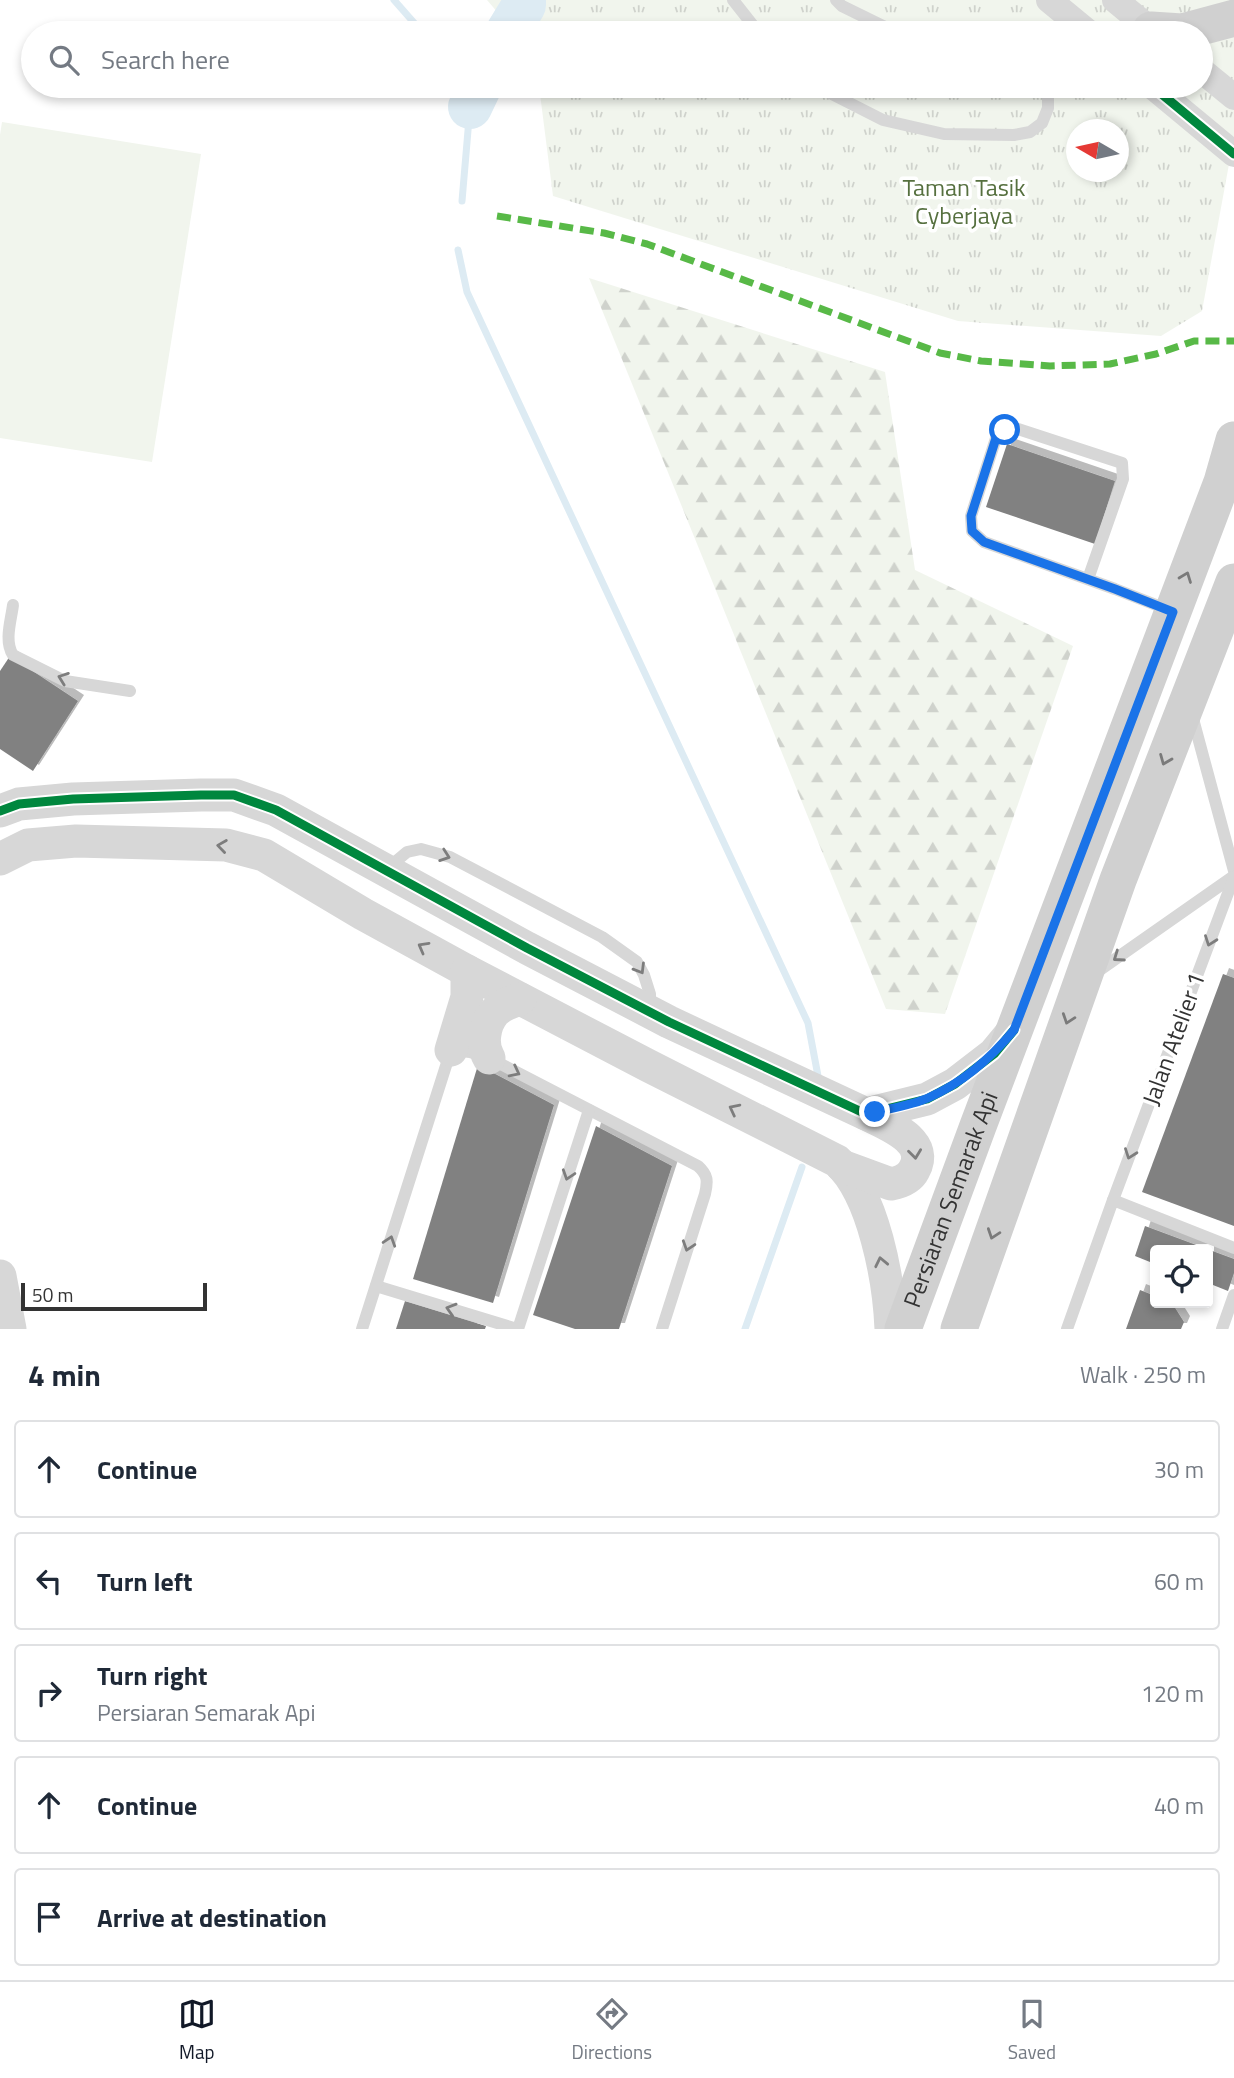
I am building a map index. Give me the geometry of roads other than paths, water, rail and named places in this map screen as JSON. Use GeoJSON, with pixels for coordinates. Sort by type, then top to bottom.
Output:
{"type":"FeatureCollection","features":[{"type":"Feature","properties":{"kind":"main road"},"geometry":{"type":"LineString","coordinates":[[1213,24],[1234,18]]}},
{"type":"Feature","properties":{"kind":"main road","name":"Persiaran Semarak Api"},"geometry":{"type":"LineString","coordinates":[[904,1329],[1014,1030],[1222,482],[1234,440]]}},
{"type":"Feature","properties":{"kind":"main road","name":"Persiaran Semarak Api"},"geometry":{"type":"LineString","coordinates":[[959,1329],[1118,880],[1234,582]]}},
{"type":"Feature","properties":{"kind":"street"},"geometry":{"type":"LineString","coordinates":[[1049,0],[1074,21]]}},
{"type":"Feature","properties":{"kind":"street"},"geometry":{"type":"LineString","coordinates":[[1115,0],[1140,21]]}},
{"type":"Feature","properties":{"kind":"street"},"geometry":{"type":"LineString","coordinates":[[1213,80],[1234,97]]}},
{"type":"Feature","properties":{"kind":"street"},"geometry":{"type":"LineString","coordinates":[[1166,98],[1234,154]]}},
{"type":"Feature","properties":{"kind":"street"},"geometry":{"type":"LineString","coordinates":[[0,811],[19,804],[73,799],[234,795],[276,810],[650,1012],[866,1114],[914,1142],[918,1155],[917,1165],[911,1175],[899,1183],[891,1184],[842,1166]]}},
{"type":"Feature","properties":{"kind":"street"},"geometry":{"type":"LineString","coordinates":[[0,859],[28,845],[76,841],[226,845],[264,855],[363,914],[467,971],[837,1161],[872,1219],[890,1303],[891,1329]]}},
{"type":"Feature","properties":{"kind":"street"},"geometry":{"type":"LineString","coordinates":[[451,1051],[467,997],[467,971]]}},
{"type":"Feature","properties":{"kind":"street"},"geometry":{"type":"LineString","coordinates":[[489,1058],[484,1043],[494,1013],[506,1003],[520,999]]}},
{"type":"Feature","properties":{"kind":"street"},"geometry":{"type":"LineString","coordinates":[[866,1114],[927,1099],[954,1084],[994,1054],[1014,1030]]}},
{"type":"Feature","properties":{"kind":"street"},"geometry":{"type":"LineString","coordinates":[[0,1276],[9,1329]]}},
{"type":"Feature","properties":{"kind":"lane"},"geometry":{"type":"LineString","coordinates":[[733,0],[750,21]]}},
{"type":"Feature","properties":{"kind":"lane"},"geometry":{"type":"LineString","coordinates":[[836,0],[842,6],[873,21]]}},
{"type":"Feature","properties":{"kind":"lane"},"geometry":{"type":"LineString","coordinates":[[840,98],[883,120],[944,135],[1030,132],[1042,123],[1048,108],[1048,98]]}},
{"type":"Feature","properties":{"kind":"lane"},"geometry":{"type":"LineString","coordinates":[[1088,579],[1123,479],[1122,463],[1018,429],[1005,430],[997,435],[971,516],[972,531],[984,542],[1173,612]]}},
{"type":"Feature","properties":{"kind":"lane"},"geometry":{"type":"LineString","coordinates":[[13,605],[8,637],[9,648],[13,654],[65,681],[130,691]]}},
{"type":"Feature","properties":{"kind":"lane"},"geometry":{"type":"LineString","coordinates":[[1080,985],[1234,875],[1189,701]]}},
{"type":"Feature","properties":{"kind":"lane"},"geometry":{"type":"LineString","coordinates":[[385,870],[407,852],[421,849],[450,857],[602,937],[637,962],[650,994],[650,1012]]}},
{"type":"Feature","properties":{"kind":"lane","name":"Jalan Atelier 1"},"geometry":{"type":"LineString","coordinates":[[1067,1329],[1234,875]]}},
{"type":"Feature","properties":{"kind":"lane"},"geometry":{"type":"LineString","coordinates":[[362,1329],[451,1051],[470,1052],[489,1058],[705,1172],[708,1181],[662,1329]]}},
{"type":"Feature","properties":{"kind":"lane"},"geometry":{"type":"LineString","coordinates":[[376,1286],[517,1329],[589,1110]]}},
{"type":"Feature","properties":{"kind":"lane"},"geometry":{"type":"LineString","coordinates":[[1114,1200],[1234,1248]]}},
{"type":"Feature","properties":{"kind":"lane"},"geometry":{"type":"LineString","coordinates":[[1222,1329],[1234,1296]]}},
{"type":"Feature","properties":{"kind":"waterway"},"geometry":{"type":"LineString","coordinates":[[394,0],[412,21]]}},
{"type":"Feature","properties":{"kind":"waterway"},"geometry":{"type":"LineString","coordinates":[[514,21],[524,0]]}},
{"type":"Feature","properties":{"kind":"waterway"},"geometry":{"type":"LineString","coordinates":[[462,201],[470,107],[464,98]]}},
{"type":"Feature","properties":{"kind":"waterway"},"geometry":{"type":"LineString","coordinates":[[470,107],[474,98]]}},
{"type":"Feature","properties":{"kind":"waterway"},"geometry":{"type":"LineString","coordinates":[[458,250],[467,292],[808,1023],[818,1076]]}},
{"type":"Feature","properties":{"kind":"waterway"},"geometry":{"type":"LineString","coordinates":[[745,1329],[802,1167]]}},
{"type":"Feature","properties":{"kind":"park label","name":"Taman Tasik Cyberjaya"},"geometry":{"type":"Point","coordinates":[964,202]}}]}
